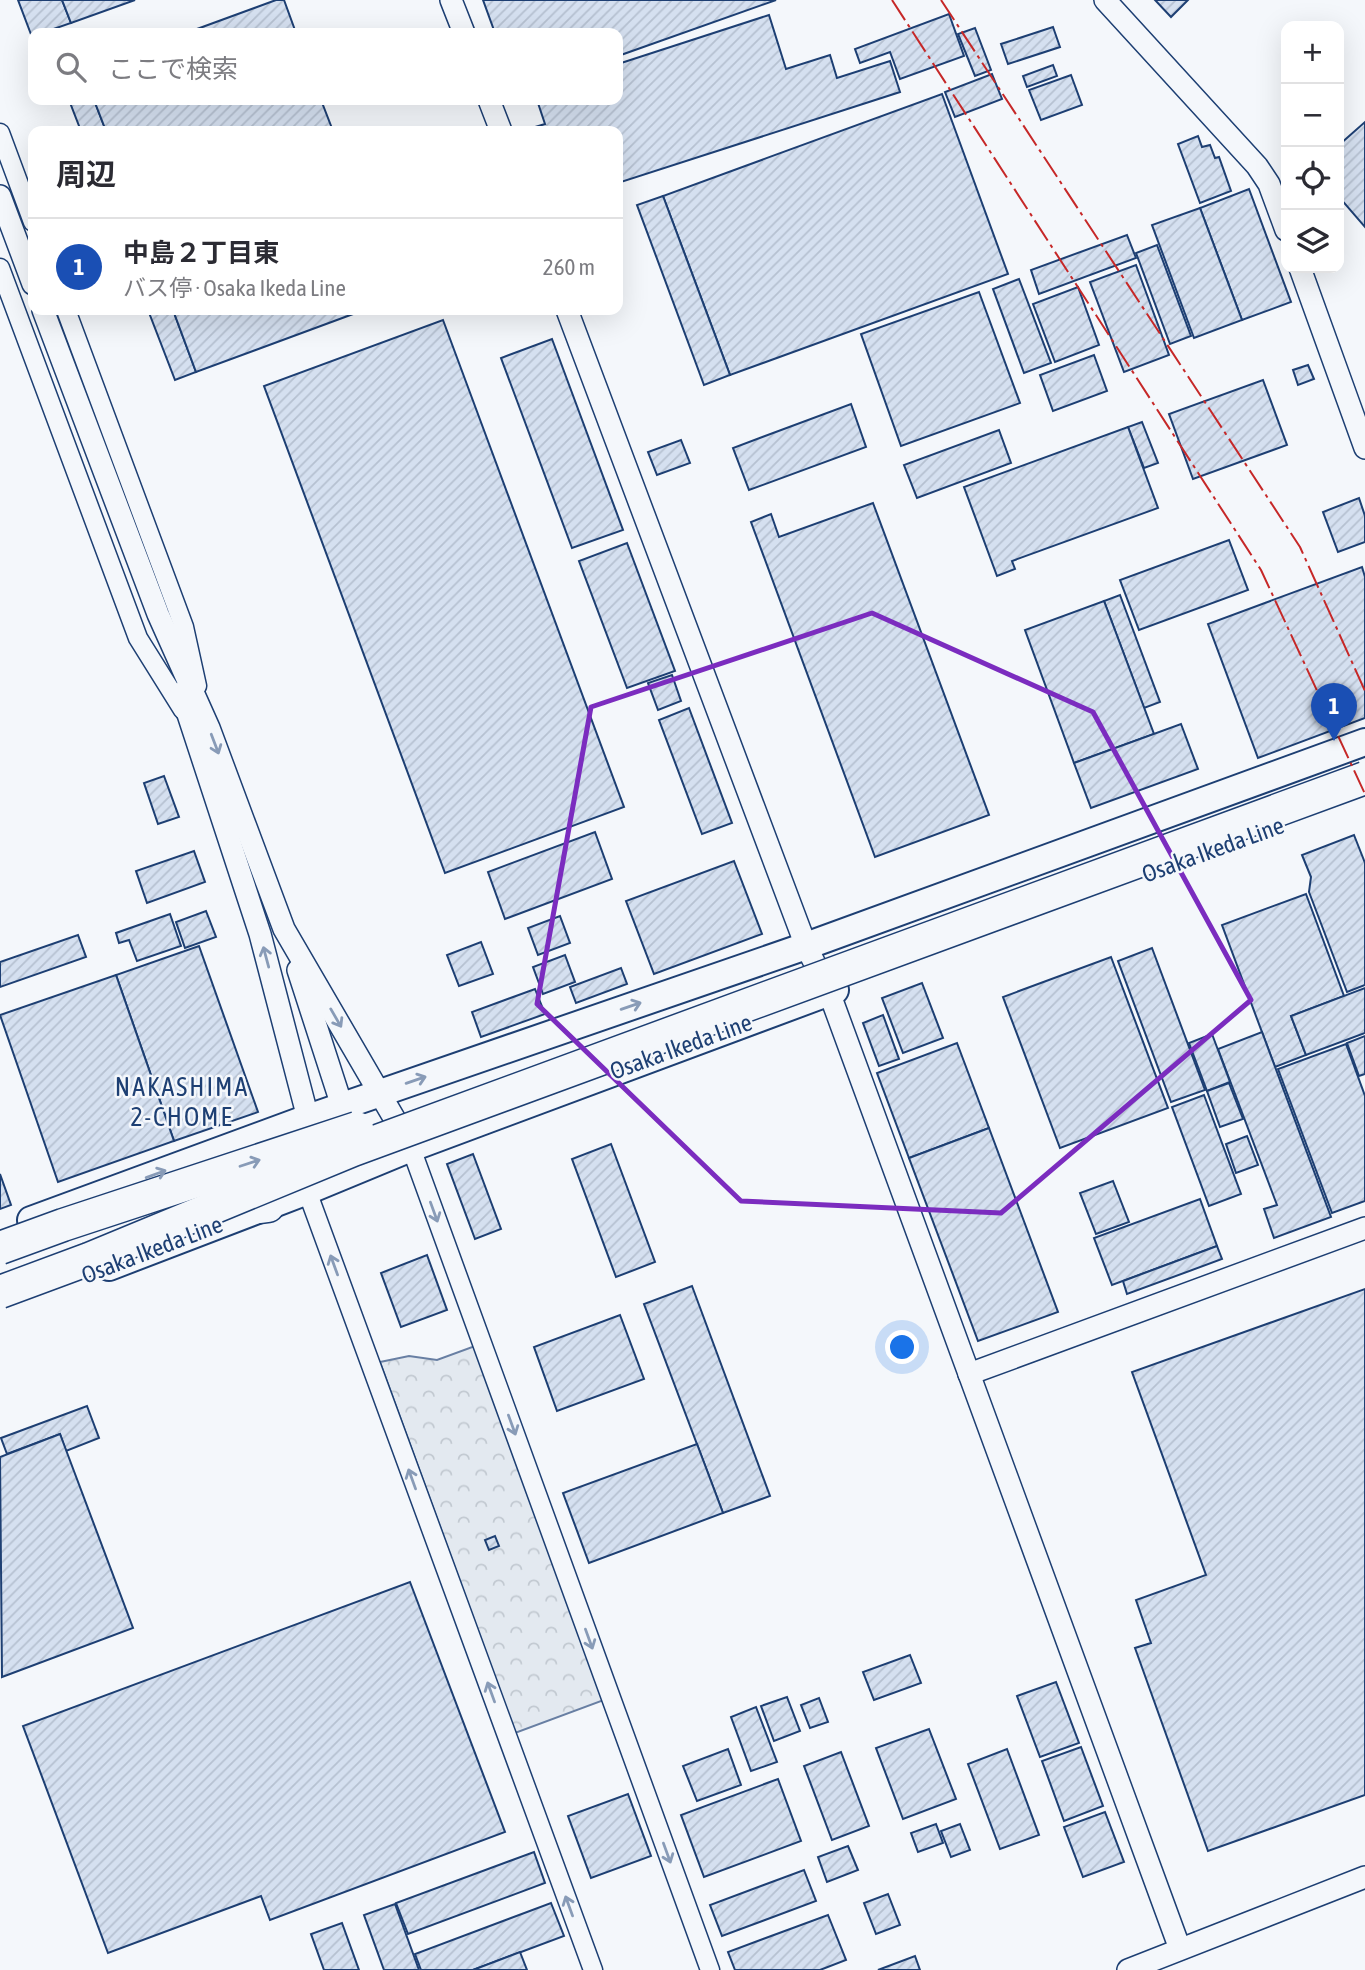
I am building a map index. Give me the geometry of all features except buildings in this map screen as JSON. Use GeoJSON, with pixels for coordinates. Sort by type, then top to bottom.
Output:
{"type":"FeatureCollection","features":[{"type":"Feature","properties":{"kind":"highway"},"geometry":{"type":"LineString","coordinates":[[0,1248],[63,1224],[341,1134],[1365,758]]}},
{"type":"Feature","properties":{"kind":"highway"},"geometry":{"type":"LineString","coordinates":[[0,1292],[89,1259],[353,1150],[1365,778]]}},
{"type":"Feature","properties":{"kind":"highway"},"geometry":{"type":"LineString","coordinates":[[0,1272],[173,1211],[243,1210],[268,1206]]}},
{"type":"Feature","properties":{"kind":"main road","name":"Osaka Ikeda Line"},"geometry":{"type":"LineString","coordinates":[[0,1232],[308,1118],[806,946],[1365,742]]}},
{"type":"Feature","properties":{"kind":"main road","name":"Osaka Ikeda Line"},"geometry":{"type":"LineString","coordinates":[[0,1308],[307,1191],[411,1147],[1365,794]]}},
{"type":"Feature","properties":{"kind":"street"},"geometry":{"type":"LineString","coordinates":[[452,0],[462,28]]}},
{"type":"Feature","properties":{"kind":"street"},"geometry":{"type":"LineString","coordinates":[[1105,0],[1257,166],[1269,184],[1281,216]]}},
{"type":"Feature","properties":{"kind":"street"},"geometry":{"type":"LineString","coordinates":[[491,105],[498,126]]}},
{"type":"Feature","properties":{"kind":"street"},"geometry":{"type":"LineString","coordinates":[[0,132],[28,208]]}},
{"type":"Feature","properties":{"kind":"street"},"geometry":{"type":"LineString","coordinates":[[0,196],[28,271]]}},
{"type":"Feature","properties":{"kind":"street"},"geometry":{"type":"LineString","coordinates":[[0,268],[138,638],[196,717]]}},
{"type":"Feature","properties":{"kind":"street"},"geometry":{"type":"LineString","coordinates":[[1302,273],[1365,447]]}},
{"type":"Feature","properties":{"kind":"street"},"geometry":{"type":"LineString","coordinates":[[45,315],[196,717],[284,929],[342,1106],[344,1128],[339,1153],[327,1174],[307,1191]]}},
{"type":"Feature","properties":{"kind":"street"},"geometry":{"type":"LineString","coordinates":[[68,315],[184,627],[196,717],[260,934],[308,1118],[307,1191],[593,1970]]}},
{"type":"Feature","properties":{"kind":"street"},"geometry":{"type":"LineString","coordinates":[[569,315],[806,946],[830,992],[1180,1949]]}},
{"type":"Feature","properties":{"kind":"street"},"geometry":{"type":"LineString","coordinates":[[284,929],[411,1147],[710,1970]]}},
{"type":"Feature","properties":{"kind":"street"},"geometry":{"type":"LineString","coordinates":[[969,1374],[1365,1228]]}},
{"type":"Feature","properties":{"kind":"street"},"geometry":{"type":"LineString","coordinates":[[1128,1970],[1365,1877]]}},
{"type":"Feature","properties":{"kind":"highlighted area"},"geometry":{"type":"Polygon","coordinates":[[[872,613],[1093,712],[1251,1000],[1001,1213],[741,1201],[537,1004],[591,707],[872,613]]]}},
{"type":"Feature","properties":{"kind":"green space"},"geometry":{"type":"Polygon","coordinates":[[[475,1346],[604,1700],[515,1733],[380,1362],[409,1356],[437,1360],[475,1346]]]}},
{"type":"Feature","properties":{"kind":"power"},"geometry":{"type":"LineString","coordinates":[[892,0],[1261,570],[1365,794]]}},
{"type":"Feature","properties":{"kind":"power"},"geometry":{"type":"LineString","coordinates":[[941,0],[1300,547],[1365,691]]}},
{"type":"Feature","properties":{"kind":"place","name":"中島２丁目東"},"geometry":{"type":"Point","coordinates":[1334,741]}},
{"type":"Feature","properties":{"kind":"district","name":"NAKASHIMA 2-CHOME"},"geometry":{"type":"Point","coordinates":[182,1102]}}]}
